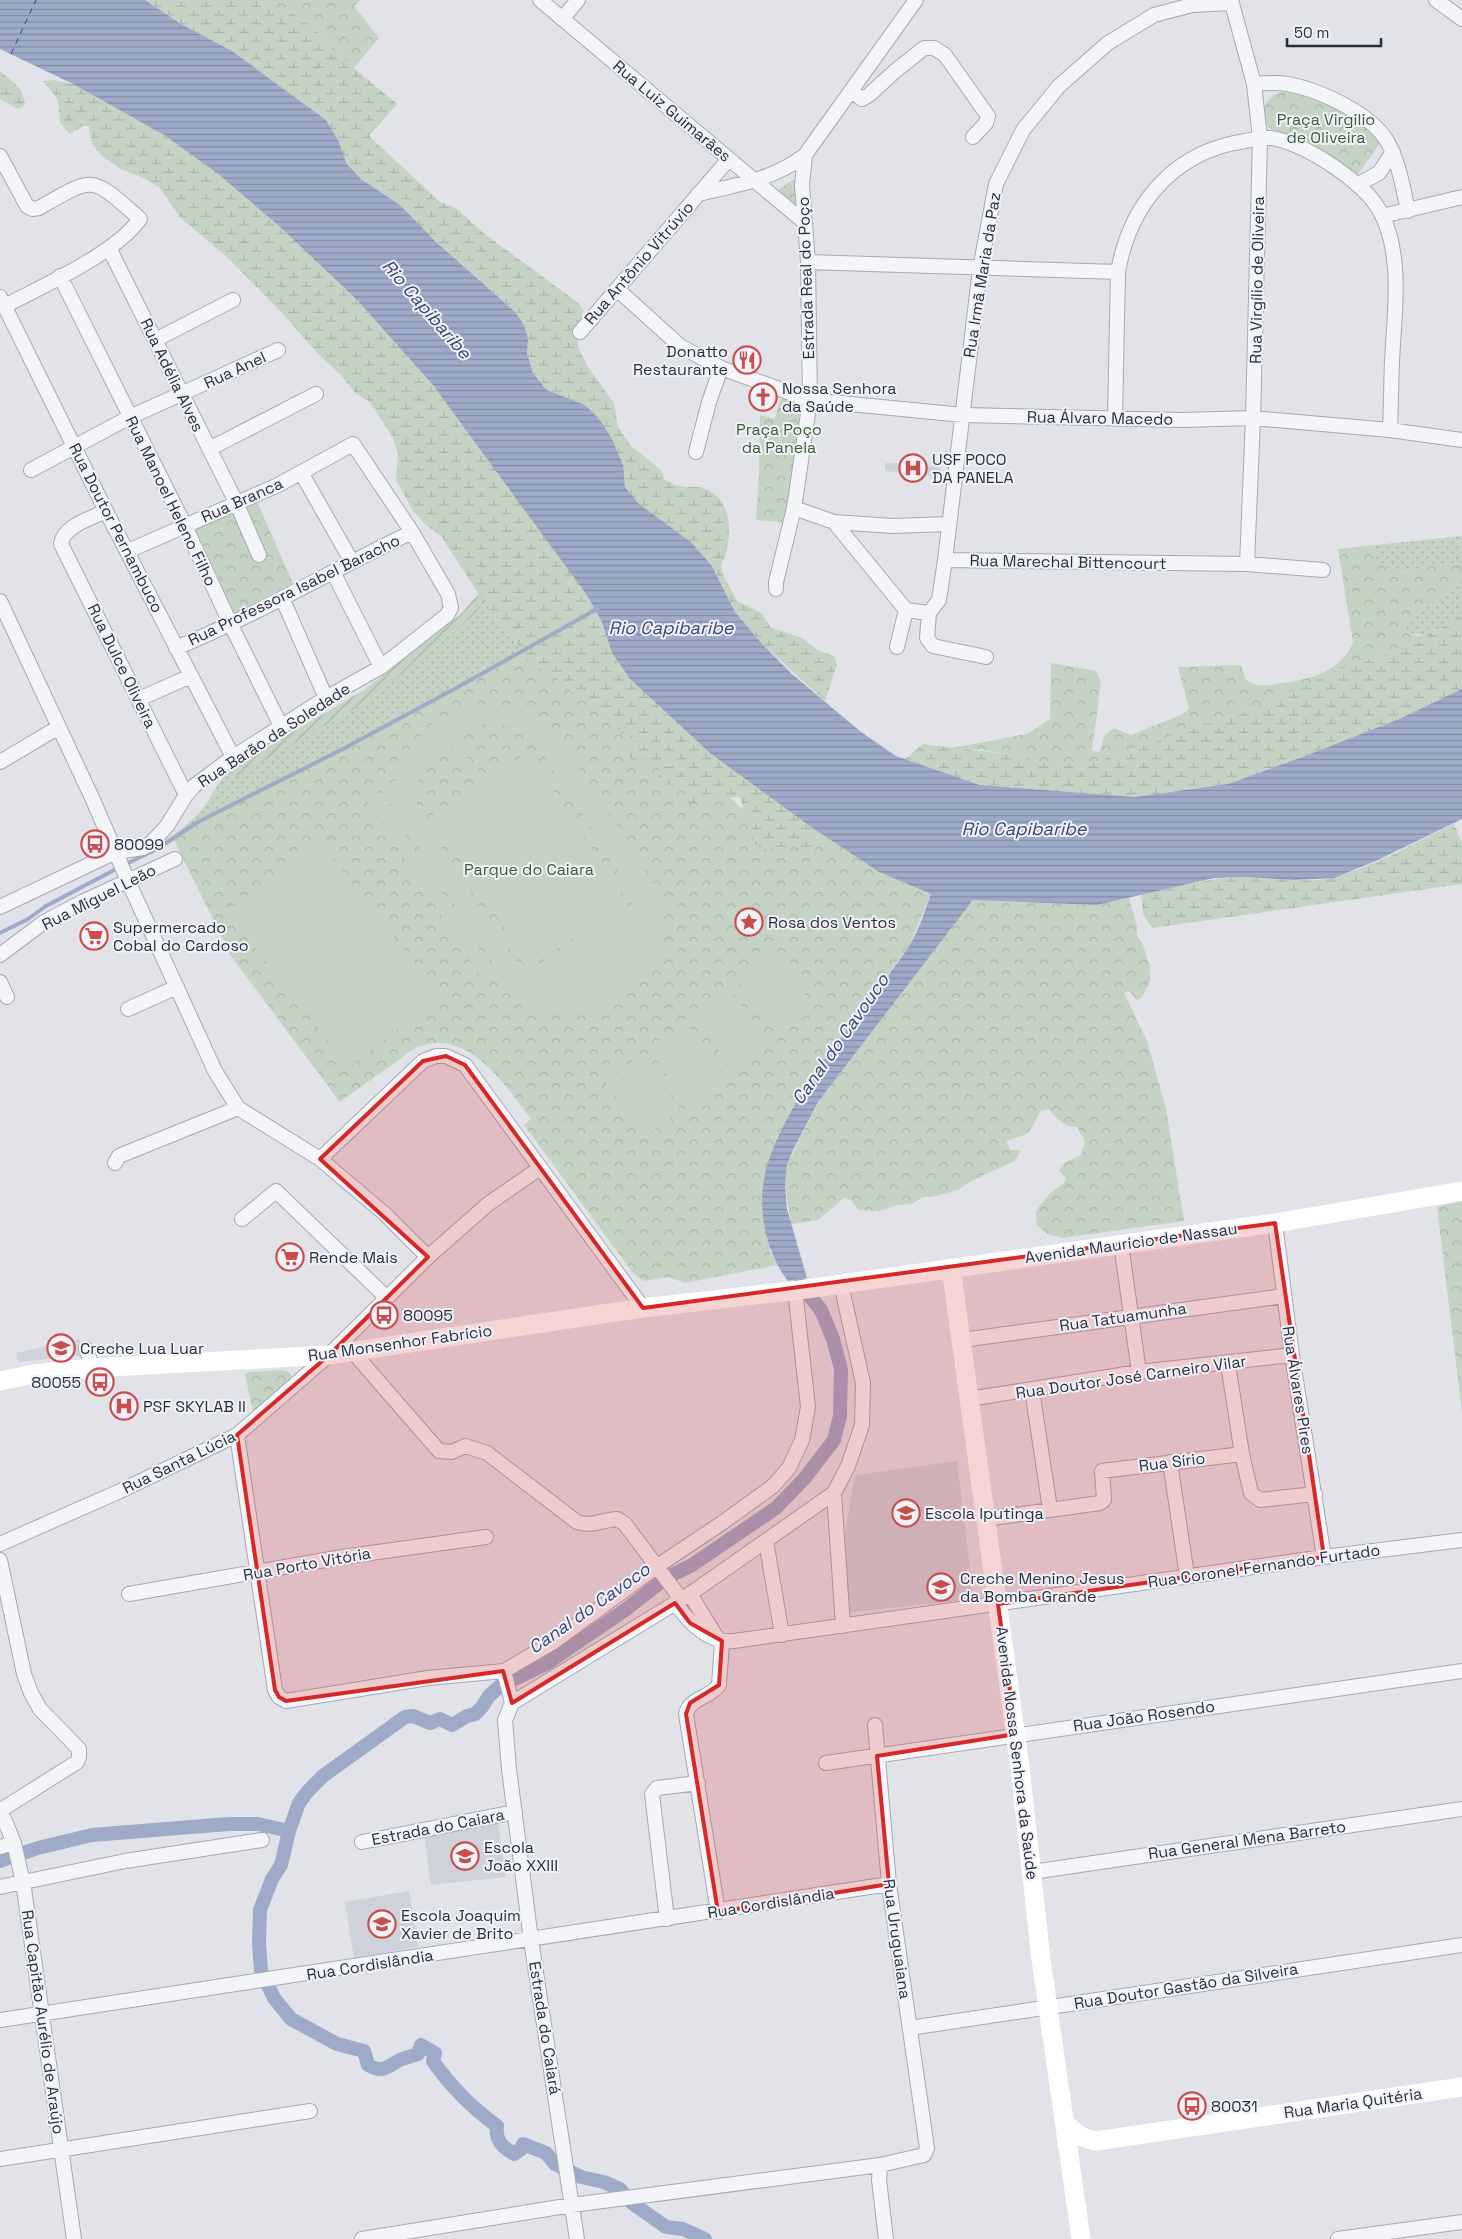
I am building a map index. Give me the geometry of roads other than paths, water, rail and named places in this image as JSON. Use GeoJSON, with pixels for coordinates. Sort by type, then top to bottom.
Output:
{"type":"FeatureCollection","features":[{"type":"Feature","properties":{"kind":"main road","name":"Avenida Maurício de Nassau"},"geometry":{"type":"LineString","coordinates":[[797,1290],[1275,1223],[1462,1191]]}},
{"type":"Feature","properties":{"kind":"main road","name":"Avenida Nossa Senhora da Saúde"},"geometry":{"type":"LineString","coordinates":[[951,1268],[1016,1734],[1041,1959],[1081,2239]]}},
{"type":"Feature","properties":{"kind":"main road","name":"Rua Monsenhor Fabrício"},"geometry":{"type":"LineString","coordinates":[[0,1382],[34,1374],[93,1368],[329,1355],[643,1308],[797,1290]]}},
{"type":"Feature","properties":{"kind":"main road","name":"Rua Maria Quitéria"},"geometry":{"type":"LineString","coordinates":[[1066,2124],[1074,2132],[1087,2140],[1096,2140],[1462,2087]]}},
{"type":"Feature","properties":{"kind":"main road"},"geometry":{"type":"LineString","coordinates":[[1071,2164],[1081,2151],[1096,2140]]}},
{"type":"Feature","properties":{"kind":"street","name":"Rua Luiz Guimarães"},"geometry":{"type":"LineString","coordinates":[[540,0],[804,222]]}},
{"type":"Feature","properties":{"kind":"street"},"geometry":{"type":"LineString","coordinates":[[562,19],[578,0]]}},
{"type":"Feature","properties":{"kind":"street"},"geometry":{"type":"LineString","coordinates":[[804,155],[916,0]]}},
{"type":"Feature","properties":{"kind":"street"},"geometry":{"type":"LineString","coordinates":[[1436,0],[1462,19]]}},
{"type":"Feature","properties":{"kind":"street","name":"Rua Virgílio de Oliveira"},"geometry":{"type":"LineString","coordinates":[[1231,1],[1254,84],[1260,138],[1254,418],[1247,564]]}},
{"type":"Feature","properties":{"kind":"street","name":"Rua Irmã Maria da Paz"},"geometry":{"type":"LineString","coordinates":[[945,560],[980,268],[996,184],[1023,130],[1059,86],[1108,43],[1154,15],[1192,4],[1231,1]]}},
{"type":"Feature","properties":{"kind":"street"},"geometry":{"type":"LineString","coordinates":[[851,91],[862,99],[924,48],[934,48],[945,55],[988,116],[986,123],[973,138]]}},
{"type":"Feature","properties":{"kind":"street"},"geometry":{"type":"LineString","coordinates":[[1254,84],[1288,84],[1317,93],[1347,106],[1375,128],[1385,138],[1393,152],[1408,211]]}},
{"type":"Feature","properties":{"kind":"street"},"geometry":{"type":"LineString","coordinates":[[1114,418],[1118,272],[1130,228],[1141,207],[1180,166],[1218,148],[1260,138],[1279,140],[1315,155],[1358,185],[1377,206],[1382,216],[1389,236],[1395,280],[1390,430]]}},
{"type":"Feature","properties":{"kind":"street"},"geometry":{"type":"LineString","coordinates":[[1358,185],[1379,173],[1393,152]]}},
{"type":"Feature","properties":{"kind":"street","name":"Rua Antônio Vitrúvio"},"geometry":{"type":"LineString","coordinates":[[698,194],[757,181],[780,172],[804,155]]}},
{"type":"Feature","properties":{"kind":"street","name":"Estrada Real do Poço"},"geometry":{"type":"LineString","coordinates":[[776,589],[776,582],[794,508],[810,400],[808,262],[802,185],[804,155]]}},
{"type":"Feature","properties":{"kind":"street"},"geometry":{"type":"LineString","coordinates":[[0,156],[27,206],[32,209],[39,208],[75,187],[87,183],[105,188],[140,219],[132,229],[109,248],[60,276],[2,302]]}},
{"type":"Feature","properties":{"kind":"street","name":"Rua Antônio Vitrúvio"},"geometry":{"type":"LineString","coordinates":[[580,332],[728,160]]}},
{"type":"Feature","properties":{"kind":"street"},"geometry":{"type":"LineString","coordinates":[[1382,216],[1462,197]]}},
{"type":"Feature","properties":{"kind":"street","name":"Rua Adélia Alves"},"geometry":{"type":"LineString","coordinates":[[109,248],[236,502],[259,555]]}},
{"type":"Feature","properties":{"kind":"street"},"geometry":{"type":"LineString","coordinates":[[808,262],[1118,272]]}},
{"type":"Feature","properties":{"kind":"street","name":"Rua Manoel Heleno Filho"},"geometry":{"type":"LineString","coordinates":[[60,276],[186,526],[231,625],[282,726]]}},
{"type":"Feature","properties":{"kind":"street","name":"Rua Álvaro Macedo"},"geometry":{"type":"LineString","coordinates":[[617,289],[680,346],[721,368],[810,400],[963,415],[1183,420],[1254,418],[1390,430],[1462,440]]}},
{"type":"Feature","properties":{"kind":"street"},"geometry":{"type":"LineString","coordinates":[[154,340],[233,300]]}},
{"type":"Feature","properties":{"kind":"street","name":"Rua Doutor Pernambuco"},"geometry":{"type":"LineString","coordinates":[[2,302],[106,511],[233,757]]}},
{"type":"Feature","properties":{"kind":"street","name":"Rua Anel"},"geometry":{"type":"LineString","coordinates":[[31,470],[130,417],[278,350]]}},
{"type":"Feature","properties":{"kind":"street"},"geometry":{"type":"LineString","coordinates":[[696,452],[709,402],[721,368]]}},
{"type":"Feature","properties":{"kind":"street"},"geometry":{"type":"LineString","coordinates":[[208,449],[316,394]]}},
{"type":"Feature","properties":{"kind":"street","name":"Rua Branca"},"geometry":{"type":"LineString","coordinates":[[128,551],[302,474],[353,444],[412,532]]}},
{"type":"Feature","properties":{"kind":"street"},"geometry":{"type":"LineString","coordinates":[[302,474],[352,562]]}},
{"type":"Feature","properties":{"kind":"street"},"geometry":{"type":"LineString","coordinates":[[794,508],[834,522],[892,526],[948,524]]}},
{"type":"Feature","properties":{"kind":"street","name":"Rua Dulce Oliveira"},"geometry":{"type":"LineString","coordinates":[[106,511],[67,531],[62,537],[61,544],[186,795]]}},
{"type":"Feature","properties":{"kind":"street"},"geometry":{"type":"LineString","coordinates":[[834,522],[906,610],[929,613]]}},
{"type":"Feature","properties":{"kind":"street","name":"Rua Professora Isabel Baracho"},"geometry":{"type":"LineString","coordinates":[[176,648],[231,625],[283,600],[412,532]]}},
{"type":"Feature","properties":{"kind":"street","name":"Rua Barão da Soledade"},"geometry":{"type":"LineString","coordinates":[[0,907],[117,854],[142,848],[151,843],[167,826],[186,795],[233,757],[326,698],[381,667],[447,615],[450,608],[448,594],[412,532]]}},
{"type":"Feature","properties":{"kind":"street"},"geometry":{"type":"LineString","coordinates":[[945,560],[939,600],[929,613],[927,638],[933,646],[986,657]]}},
{"type":"Feature","properties":{"kind":"street","name":"Rua Marechal Bittencourt"},"geometry":{"type":"LineString","coordinates":[[945,560],[1247,564],[1323,570]]}},
{"type":"Feature","properties":{"kind":"street"},"geometry":{"type":"LineString","coordinates":[[334,572],[381,667]]}},
{"type":"Feature","properties":{"kind":"street"},"geometry":{"type":"LineString","coordinates":[[283,600],[326,698]]}},
{"type":"Feature","properties":{"kind":"street"},"geometry":{"type":"LineString","coordinates":[[0,601],[3,618],[59,727],[215,1071],[238,1108],[320,1159],[385,1214],[428,1257]]}},
{"type":"Feature","properties":{"kind":"street"},"geometry":{"type":"LineString","coordinates":[[897,647],[906,610]]}},
{"type":"Feature","properties":{"kind":"street"},"geometry":{"type":"LineString","coordinates":[[139,699],[191,676]]}},
{"type":"Feature","properties":{"kind":"street"},"geometry":{"type":"LineString","coordinates":[[0,762],[59,727]]}},
{"type":"Feature","properties":{"kind":"street","name":"Rua Miguel Leão"},"geometry":{"type":"LineString","coordinates":[[0,955],[44,922],[127,878],[175,859]]}},
{"type":"Feature","properties":{"kind":"street"},"geometry":{"type":"LineString","coordinates":[[0,982],[7,997]]}},
{"type":"Feature","properties":{"kind":"street"},"geometry":{"type":"LineString","coordinates":[[128,1009],[177,987]]}},
{"type":"Feature","properties":{"kind":"street"},"geometry":{"type":"LineString","coordinates":[[320,1159],[423,1061],[436,1056],[446,1056],[465,1065],[643,1308]]}},
{"type":"Feature","properties":{"kind":"street"},"geometry":{"type":"LineString","coordinates":[[115,1163],[119,1156],[238,1108]]}},
{"type":"Feature","properties":{"kind":"street","name":"Rua Santa Lúcia"},"geometry":{"type":"LineString","coordinates":[[0,1544],[118,1492],[237,1435],[329,1355],[428,1257],[488,1204],[540,1168]]}},
{"type":"Feature","properties":{"kind":"street"},"geometry":{"type":"LineString","coordinates":[[242,1219],[276,1191],[387,1298]]}},
{"type":"Feature","properties":{"kind":"street","name":"Rua Álvares Pires"},"geometry":{"type":"LineString","coordinates":[[1275,1223],[1292,1355],[1324,1557]]}},
{"type":"Feature","properties":{"kind":"street"},"geometry":{"type":"LineString","coordinates":[[1121,1244],[1139,1372]]}},
{"type":"Feature","properties":{"kind":"street"},"geometry":{"type":"LineString","coordinates":[[504,1673],[511,1701],[681,1598],[834,1493],[848,1466],[862,1425],[863,1383],[838,1284]]}},
{"type":"Feature","properties":{"kind":"street"},"geometry":{"type":"LineString","coordinates":[[237,1435],[275,1690],[279,1696],[286,1701],[428,1678],[504,1673],[552,1643],[722,1523],[773,1486],[789,1468],[802,1440],[808,1407],[797,1290]]}},
{"type":"Feature","properties":{"kind":"street","name":"Rua Tatuamunha"},"geometry":{"type":"LineString","coordinates":[[962,1340],[1284,1296]]}},
{"type":"Feature","properties":{"kind":"street"},"geometry":{"type":"LineString","coordinates":[[86,1349],[93,1368]]}},
{"type":"Feature","properties":{"kind":"street"},"geometry":{"type":"LineString","coordinates":[[353,1352],[439,1451],[452,1452],[465,1446],[487,1453],[577,1522],[595,1524],[617,1519],[626,1524],[681,1598],[690,1623],[699,1630],[720,1640],[718,1685],[715,1690],[690,1703],[686,1714],[718,1912]]}},
{"type":"Feature","properties":{"kind":"street","name":"Rua Doutor José Carneiro Vilar"},"geometry":{"type":"LineString","coordinates":[[969,1399],[1139,1372],[1228,1364],[1292,1355]]}},
{"type":"Feature","properties":{"kind":"street"},"geometry":{"type":"LineString","coordinates":[[1228,1364],[1242,1454],[1251,1493],[1254,1498],[1260,1500],[1315,1494]]}},
{"type":"Feature","properties":{"kind":"street"},"geometry":{"type":"LineString","coordinates":[[986,1519],[1050,1509],[1032,1390]]}},
{"type":"Feature","properties":{"kind":"street","name":"Rua Sírio"},"geometry":{"type":"LineString","coordinates":[[1050,1509],[1103,1502],[1102,1471],[1242,1454]]}},
{"type":"Feature","properties":{"kind":"street"},"geometry":{"type":"LineString","coordinates":[[1170,1462],[1187,1576]]}},
{"type":"Feature","properties":{"kind":"street"},"geometry":{"type":"LineString","coordinates":[[834,1493],[842,1626]]}},
{"type":"Feature","properties":{"kind":"street","name":"Rua Porto Vitória"},"geometry":{"type":"LineString","coordinates":[[129,1594],[342,1557],[486,1537]]}},
{"type":"Feature","properties":{"kind":"street","name":"Rua Coronel Fernando Furtado"},"geometry":{"type":"LineString","coordinates":[[720,1640],[842,1626],[1187,1576],[1462,1540]]}},
{"type":"Feature","properties":{"kind":"street"},"geometry":{"type":"LineString","coordinates":[[766,1541],[782,1634]]}},
{"type":"Feature","properties":{"kind":"street"},"geometry":{"type":"LineString","coordinates":[[0,1560],[2,1587],[18,1638],[24,1674],[31,1693],[40,1709],[79,1749],[77,1762],[1,1810]]}},
{"type":"Feature","properties":{"kind":"street","name":"Rua João Rosendo"},"geometry":{"type":"LineString","coordinates":[[826,1763],[1016,1734],[1462,1671]]}},
{"type":"Feature","properties":{"kind":"street","name":"Estrada do Caiará"},"geometry":{"type":"LineString","coordinates":[[511,1701],[505,1720],[515,1812],[532,1940],[577,2239]]}},
{"type":"Feature","properties":{"kind":"street","name":"Rua Uruguaiana"},"geometry":{"type":"LineString","coordinates":[[875,1725],[889,1884],[927,2152],[924,2155],[880,2165]]}},
{"type":"Feature","properties":{"kind":"street"},"geometry":{"type":"LineString","coordinates":[[667,1920],[652,1794],[657,1788],[698,1783]]}},
{"type":"Feature","properties":{"kind":"street","name":"Rua General Mena Barreto"},"geometry":{"type":"LineString","coordinates":[[1032,1872],[1462,1808]]}},
{"type":"Feature","properties":{"kind":"street","name":"Rua Capitão Aurélio de Araújo"},"geometry":{"type":"LineString","coordinates":[[1,1810],[15,1845],[22,1878],[40,2014],[74,2239]]}},
{"type":"Feature","properties":{"kind":"street","name":"Estrada do Caiara"},"geometry":{"type":"LineString","coordinates":[[362,1842],[515,1812]]}},
{"type":"Feature","properties":{"kind":"street"},"geometry":{"type":"LineString","coordinates":[[0,1886],[22,1878],[262,1840]]}},
{"type":"Feature","properties":{"kind":"street"},"geometry":{"type":"LineString","coordinates":[[0,1847],[15,1845]]}},
{"type":"Feature","properties":{"kind":"street","name":"Rua Cordislândia"},"geometry":{"type":"LineString","coordinates":[[0,2020],[667,1920],[889,1884]]}},
{"type":"Feature","properties":{"kind":"street","name":"Rua Doutor Gastão da Silveira"},"geometry":{"type":"LineString","coordinates":[[910,2028],[1462,1945]]}},
{"type":"Feature","properties":{"kind":"street"},"geometry":{"type":"LineString","coordinates":[[0,2159],[310,2111]]}},
{"type":"Feature","properties":{"kind":"street"},"geometry":{"type":"LineString","coordinates":[[362,2239],[572,2205],[880,2165],[879,2180],[886,2239]]}},
{"type":"Feature","properties":{"kind":"street"},"geometry":{"type":"LineString","coordinates":[[1338,2239],[1462,2222]]}},
{"type":"Feature","properties":{"kind":"water","name":"Rio Capibaribe"},"geometry":{"type":"Polygon","coordinates":[[[0,0],[145,0],[181,24],[232,51],[326,120],[339,142],[346,163],[361,179],[400,205],[435,241],[515,312],[524,325],[528,340],[527,353],[533,373],[547,390],[585,405],[600,420],[612,439],[623,465],[625,487],[639,504],[691,542],[712,566],[735,612],[763,645],[792,674],[861,732],[896,756],[980,785],[1135,797],[1228,784],[1399,719],[1462,689],[1462,819],[1378,860],[1334,878],[1295,880],[1246,877],[1214,878],[1097,905],[973,900],[818,1102],[793,1150],[787,1165],[785,1186],[787,1209],[807,1278],[788,1281],[773,1255],[764,1226],[762,1196],[767,1166],[778,1137],[793,1108],[811,1080],[913,940],[931,894],[879,872],[811,827],[711,754],[630,679],[612,653],[601,620],[586,594],[433,385],[357,300],[279,226],[217,173],[164,135],[73,84],[0,49],[0,0]]]}},
{"type":"Feature","properties":{"kind":"waterway"},"geometry":{"type":"LineString","coordinates":[[124,865],[157,849],[198,822],[339,751],[599,608]]}},
{"type":"Feature","properties":{"kind":"waterway"},"geometry":{"type":"LineString","coordinates":[[0,933],[118,868]]}},
{"type":"Feature","properties":{"kind":"waterway","name":"Canal do Cavoco"},"geometry":{"type":"LineString","coordinates":[[705,2239],[683,2229],[666,2227],[632,2203],[620,2189],[604,2182],[581,2177],[555,2164],[546,2153],[523,2144],[521,2149],[514,2154],[503,2146],[498,2139],[497,2126],[454,2088],[433,2061],[435,2053],[421,2045],[418,2054],[400,2060],[384,2069],[377,2069],[368,2065],[364,2051],[337,2044],[291,2019],[274,1998],[261,1971],[259,1943],[260,1910],[272,1879],[281,1865],[289,1831],[299,1803],[323,1776],[405,1717],[413,1716],[430,1723],[440,1719],[452,1725],[467,1716],[475,1714],[489,1696],[500,1686],[546,1664],[625,1610],[666,1578],[692,1565],[776,1508],[804,1479],[834,1440],[840,1416],[841,1369],[833,1339],[821,1310],[800,1284]]}},
{"type":"Feature","properties":{"kind":"waterway"},"geometry":{"type":"LineString","coordinates":[[0,1861],[38,1848],[92,1835],[229,1824],[258,1824],[289,1831]]}},
{"type":"Feature","properties":{"kind":"place","name":"Donatto Restaurante"},"geometry":{"type":"Point","coordinates":[747,360]}},
{"type":"Feature","properties":{"kind":"place","name":"Nossa Senhora da Saúde"},"geometry":{"type":"Point","coordinates":[763,397]}},
{"type":"Feature","properties":{"kind":"place","name":"USF POCO DA PANELA"},"geometry":{"type":"Point","coordinates":[913,468]}},
{"type":"Feature","properties":{"kind":"place","name":"80099"},"geometry":{"type":"Point","coordinates":[95,844]}},
{"type":"Feature","properties":{"kind":"place","name":"Rosa dos Ventos"},"geometry":{"type":"Point","coordinates":[749,922]}},
{"type":"Feature","properties":{"kind":"place","name":"Supermercado Cobal do Cardoso"},"geometry":{"type":"Point","coordinates":[94,936]}},
{"type":"Feature","properties":{"kind":"place","name":"Rende Mais"},"geometry":{"type":"Point","coordinates":[290,1257]}},
{"type":"Feature","properties":{"kind":"place","name":"80095"},"geometry":{"type":"Point","coordinates":[384,1315]}},
{"type":"Feature","properties":{"kind":"place","name":"Creche Lua Luar"},"geometry":{"type":"Point","coordinates":[61,1348]}},
{"type":"Feature","properties":{"kind":"place","name":"80055"},"geometry":{"type":"Point","coordinates":[100,1382]}},
{"type":"Feature","properties":{"kind":"place","name":"PSF SKYLAB II"},"geometry":{"type":"Point","coordinates":[124,1406]}},
{"type":"Feature","properties":{"kind":"place","name":"Escola Iputinga"},"geometry":{"type":"Point","coordinates":[906,1513]}},
{"type":"Feature","properties":{"kind":"place","name":"Creche Menino Jesus da Bomba Grande"},"geometry":{"type":"Point","coordinates":[941,1587]}},
{"type":"Feature","properties":{"kind":"place","name":"Escola João XXIII"},"geometry":{"type":"Point","coordinates":[465,1856]}},
{"type":"Feature","properties":{"kind":"place","name":"Escola Joaquim Xavier de Brito"},"geometry":{"type":"Point","coordinates":[382,1924]}},
{"type":"Feature","properties":{"kind":"place","name":"80031"},"geometry":{"type":"Point","coordinates":[1192,2106]}},
{"type":"Feature","properties":{"kind":"park label","name":"Praça Virgilio de Oliveira"},"geometry":{"type":"Point","coordinates":[1326,128]}},
{"type":"Feature","properties":{"kind":"park label","name":"Praça Poço da Panela"},"geometry":{"type":"Point","coordinates":[779,438]}},
{"type":"Feature","properties":{"kind":"park label","name":"Parque do Caiara"},"geometry":{"type":"Point","coordinates":[529,869]}},
{"type":"Feature","properties":{"kind":"water label","name":"Canal do Cavouco"},"geometry":{"type":"Point","coordinates":[840,1039]}}]}
